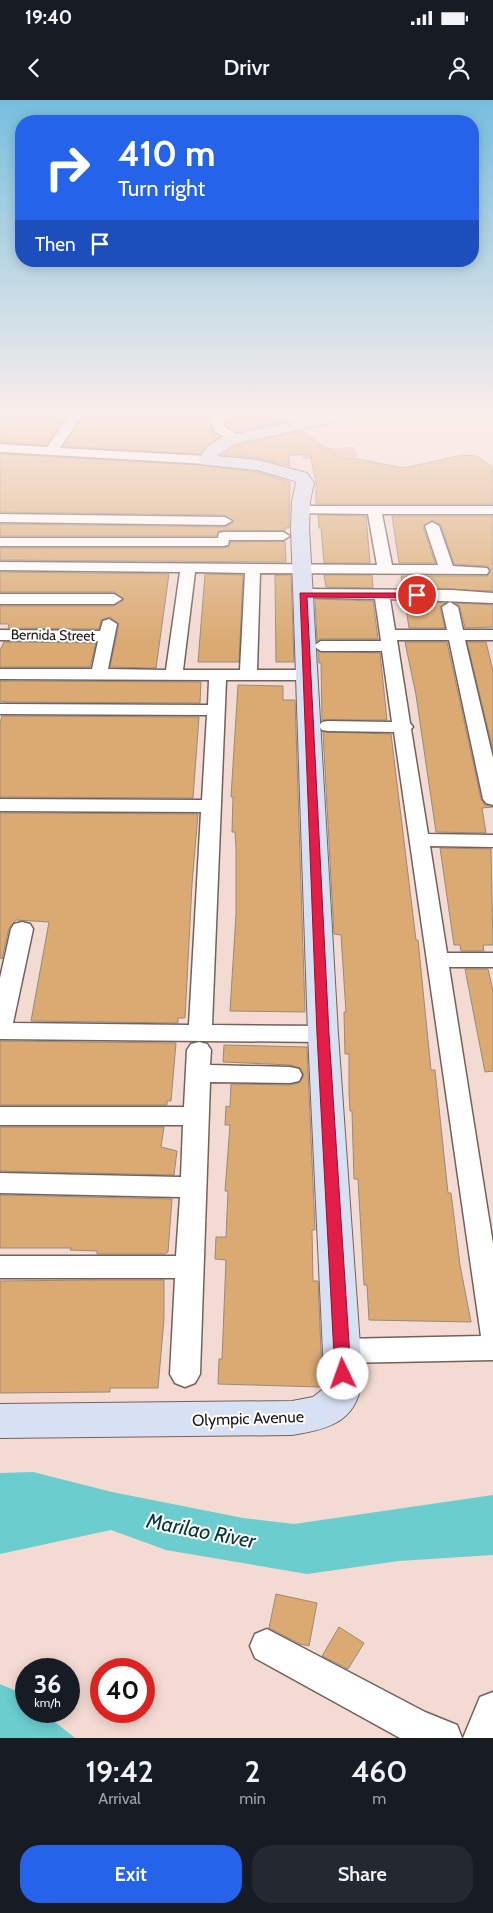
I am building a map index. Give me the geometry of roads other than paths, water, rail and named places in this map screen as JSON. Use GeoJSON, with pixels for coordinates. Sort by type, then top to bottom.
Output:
{"type":"FeatureCollection","features":[{"type":"Feature","properties":{"kind":"street","name":"Olympic Avenue"},"geometry":{"type":"LineString","coordinates":[[0,1421],[181,1420],[312,1415],[325,1411],[335,1405],[344,1386],[323,1034],[301,568],[300,510],[304,489]]}},
{"type":"Feature","properties":{"kind":"street"},"geometry":{"type":"LineString","coordinates":[[300,510],[493,510]]}},
{"type":"Feature","properties":{"kind":"street"},"geometry":{"type":"LineString","coordinates":[[374,510],[385,569]]}},
{"type":"Feature","properties":{"kind":"street"},"geometry":{"type":"LineString","coordinates":[[0,518],[226,515],[220,567]]}},
{"type":"Feature","properties":{"kind":"street"},"geometry":{"type":"LineString","coordinates":[[432,526],[447,570]]}},
{"type":"Feature","properties":{"kind":"street"},"geometry":{"type":"LineString","coordinates":[[0,542],[223,539],[283,536]]}},
{"type":"Feature","properties":{"kind":"street"},"geometry":{"type":"LineString","coordinates":[[0,566],[482,571]]}},
{"type":"Feature","properties":{"kind":"street"},"geometry":{"type":"LineString","coordinates":[[100,674],[120,567]]}},
{"type":"Feature","properties":{"kind":"street"},"geometry":{"type":"LineString","coordinates":[[174,675],[188,567]]}},
{"type":"Feature","properties":{"kind":"street"},"geometry":{"type":"LineString","coordinates":[[248,675],[253,568]]}},
{"type":"Feature","properties":{"kind":"street"},"geometry":{"type":"LineString","coordinates":[[303,594],[493,598]]}},
{"type":"Feature","properties":{"kind":"street"},"geometry":{"type":"LineString","coordinates":[[382,595],[404,727],[436,960],[493,1332]]}},
{"type":"Feature","properties":{"kind":"street"},"geometry":{"type":"LineString","coordinates":[[0,599],[110,618]]}},
{"type":"Feature","properties":{"kind":"street"},"geometry":{"type":"LineString","coordinates":[[450,607],[493,799]]}},
{"type":"Feature","properties":{"kind":"street","name":"Bernida Street"},"geometry":{"type":"LineString","coordinates":[[0,635],[110,618]]}},
{"type":"Feature","properties":{"kind":"street"},"geometry":{"type":"LineString","coordinates":[[321,646],[456,634],[493,635]]}},
{"type":"Feature","properties":{"kind":"street"},"geometry":{"type":"LineString","coordinates":[[0,674],[306,676]]}},
{"type":"Feature","properties":{"kind":"street"},"geometry":{"type":"LineString","coordinates":[[185,1374],[210,806],[218,675]]}},
{"type":"Feature","properties":{"kind":"street"},"geometry":{"type":"LineString","coordinates":[[0,709],[216,710]]}},
{"type":"Feature","properties":{"kind":"street"},"geometry":{"type":"LineString","coordinates":[[328,726],[404,727]]}},
{"type":"Feature","properties":{"kind":"street"},"geometry":{"type":"LineString","coordinates":[[0,805],[210,806]]}},
{"type":"Feature","properties":{"kind":"street"},"geometry":{"type":"LineString","coordinates":[[419,840],[493,841]]}},
{"type":"Feature","properties":{"kind":"street"},"geometry":{"type":"LineString","coordinates":[[22,929],[0,1029],[199,1052],[290,1075]]}},
{"type":"Feature","properties":{"kind":"street"},"geometry":{"type":"LineString","coordinates":[[436,960],[493,960]]}},
{"type":"Feature","properties":{"kind":"street"},"geometry":{"type":"LineString","coordinates":[[199,1052],[323,1034]]}},
{"type":"Feature","properties":{"kind":"street"},"geometry":{"type":"LineString","coordinates":[[0,1116],[196,1116]]}},
{"type":"Feature","properties":{"kind":"street"},"geometry":{"type":"LineString","coordinates":[[0,1183],[193,1187]]}},
{"type":"Feature","properties":{"kind":"street"},"geometry":{"type":"LineString","coordinates":[[0,1267],[190,1267]]}},
{"type":"Feature","properties":{"kind":"street"},"geometry":{"type":"LineString","coordinates":[[342,1351],[493,1348]]}},
{"type":"Feature","properties":{"kind":"street"},"geometry":{"type":"LineString","coordinates":[[267,1646],[422,1734]]}},
{"type":"Feature","properties":{"kind":"street"},"geometry":{"type":"LineString","coordinates":[[481,1738],[493,1710]]}},
{"type":"Feature","properties":{"kind":"water","name":"Marilao River"},"geometry":{"type":"Polygon","coordinates":[[[33,1472],[112,1492],[243,1518],[294,1524],[493,1495],[493,1555],[399,1561],[307,1574],[166,1550],[111,1530],[0,1554],[0,1473],[33,1472]]]}},
{"type":"Feature","properties":{"kind":"water"},"geometry":{"type":"Polygon","coordinates":[[[0,1684],[15,1691],[15,1723],[56,1723],[75,1738],[0,1738],[0,1684]]]}}]}
